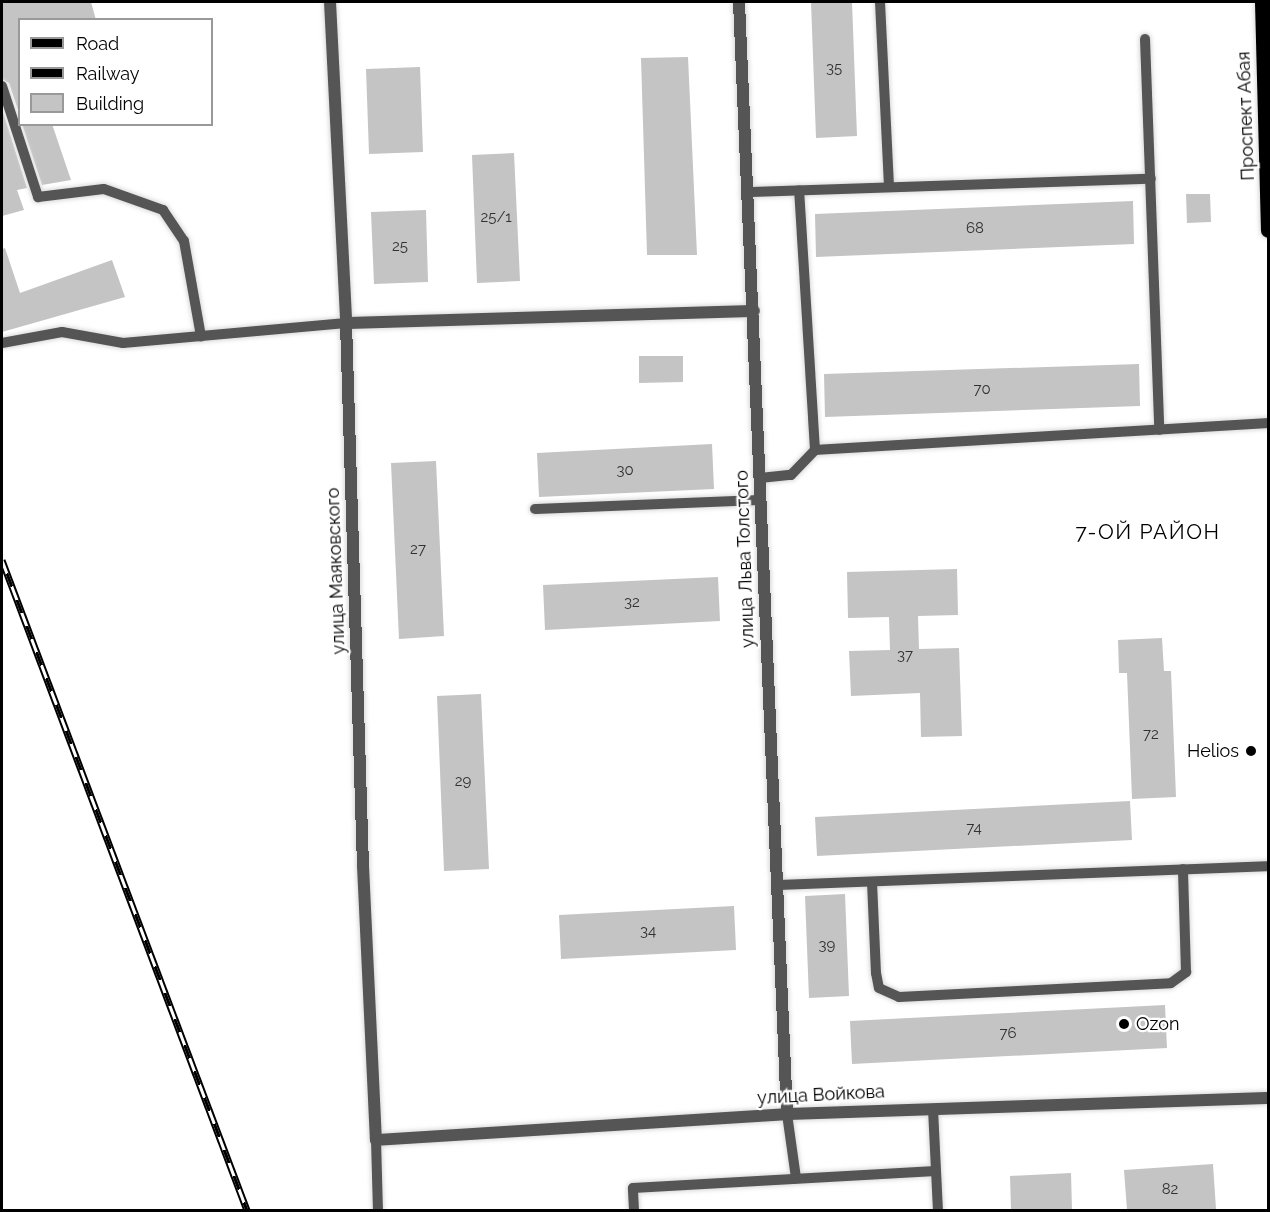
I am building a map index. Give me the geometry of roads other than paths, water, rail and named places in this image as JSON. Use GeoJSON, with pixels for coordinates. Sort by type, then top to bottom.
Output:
{"type":"FeatureCollection","features":[{"type":"Feature","properties":{"kind":"main road","name":"Проспект Абая"},"geometry":{"type":"LineString","coordinates":[[1262,2],[1269,230]]}},
{"type":"Feature","properties":{"kind":"street","name":"улица Маяковского"},"geometry":{"type":"LineString","coordinates":[[330,2],[346,323],[363,854],[376,1140]]}},
{"type":"Feature","properties":{"kind":"street","name":"улица Льва Толстого"},"geometry":{"type":"LineString","coordinates":[[739,2],[788,1114]]}},
{"type":"Feature","properties":{"kind":"street"},"geometry":{"type":"LineString","coordinates":[[346,323],[754,311]]}},
{"type":"Feature","properties":{"kind":"street","name":"улица Войкова"},"geometry":{"type":"LineString","coordinates":[[376,1140],[788,1114],[1269,1098]]}},
{"type":"Feature","properties":{"kind":"lane"},"geometry":{"type":"LineString","coordinates":[[880,2],[889,187]]}},
{"type":"Feature","properties":{"kind":"lane"},"geometry":{"type":"LineString","coordinates":[[1145,39],[1159,430]]}},
{"type":"Feature","properties":{"kind":"lane"},"geometry":{"type":"LineString","coordinates":[[2,86],[38,197],[104,189],[163,210],[184,241],[201,336]]}},
{"type":"Feature","properties":{"kind":"lane"},"geometry":{"type":"LineString","coordinates":[[749,192],[1151,179]]}},
{"type":"Feature","properties":{"kind":"lane"},"geometry":{"type":"LineString","coordinates":[[799,190],[815,450]]}},
{"type":"Feature","properties":{"kind":"lane"},"geometry":{"type":"LineString","coordinates":[[2,343],[62,332],[123,343],[346,323]]}},
{"type":"Feature","properties":{"kind":"lane"},"geometry":{"type":"LineString","coordinates":[[759,478],[791,475],[815,450],[1269,423]]}},
{"type":"Feature","properties":{"kind":"lane"},"geometry":{"type":"LineString","coordinates":[[535,509],[760,500]]}},
{"type":"Feature","properties":{"kind":"lane"},"geometry":{"type":"LineString","coordinates":[[777,885],[1269,866]]}},
{"type":"Feature","properties":{"kind":"lane"},"geometry":{"type":"LineString","coordinates":[[872,882],[876,973],[879,988],[899,997],[1171,983],[1186,972],[1183,869]]}},
{"type":"Feature","properties":{"kind":"lane"},"geometry":{"type":"LineString","coordinates":[[933,1109],[938,1210]]}},
{"type":"Feature","properties":{"kind":"lane"},"geometry":{"type":"LineString","coordinates":[[788,1114],[796,1178]]}},
{"type":"Feature","properties":{"kind":"lane"},"geometry":{"type":"LineString","coordinates":[[376,1140],[378,1210]]}},
{"type":"Feature","properties":{"kind":"lane"},"geometry":{"type":"LineString","coordinates":[[634,1210],[633,1188],[936,1170]]}},
{"type":"Feature","properties":{"kind":"railway"},"geometry":{"type":"LineString","coordinates":[[2,560],[247,1210]]}},
{"type":"Feature","properties":{"kind":"place","name":"Helios"},"geometry":{"type":"Point","coordinates":[1251,751]}},
{"type":"Feature","properties":{"kind":"place","name":"Ozon"},"geometry":{"type":"Point","coordinates":[1124,1024]}},
{"type":"Feature","properties":{"kind":"district","name":"7-ОЙ РАЙОН"},"geometry":{"type":"Point","coordinates":[1148,532]}}]}
